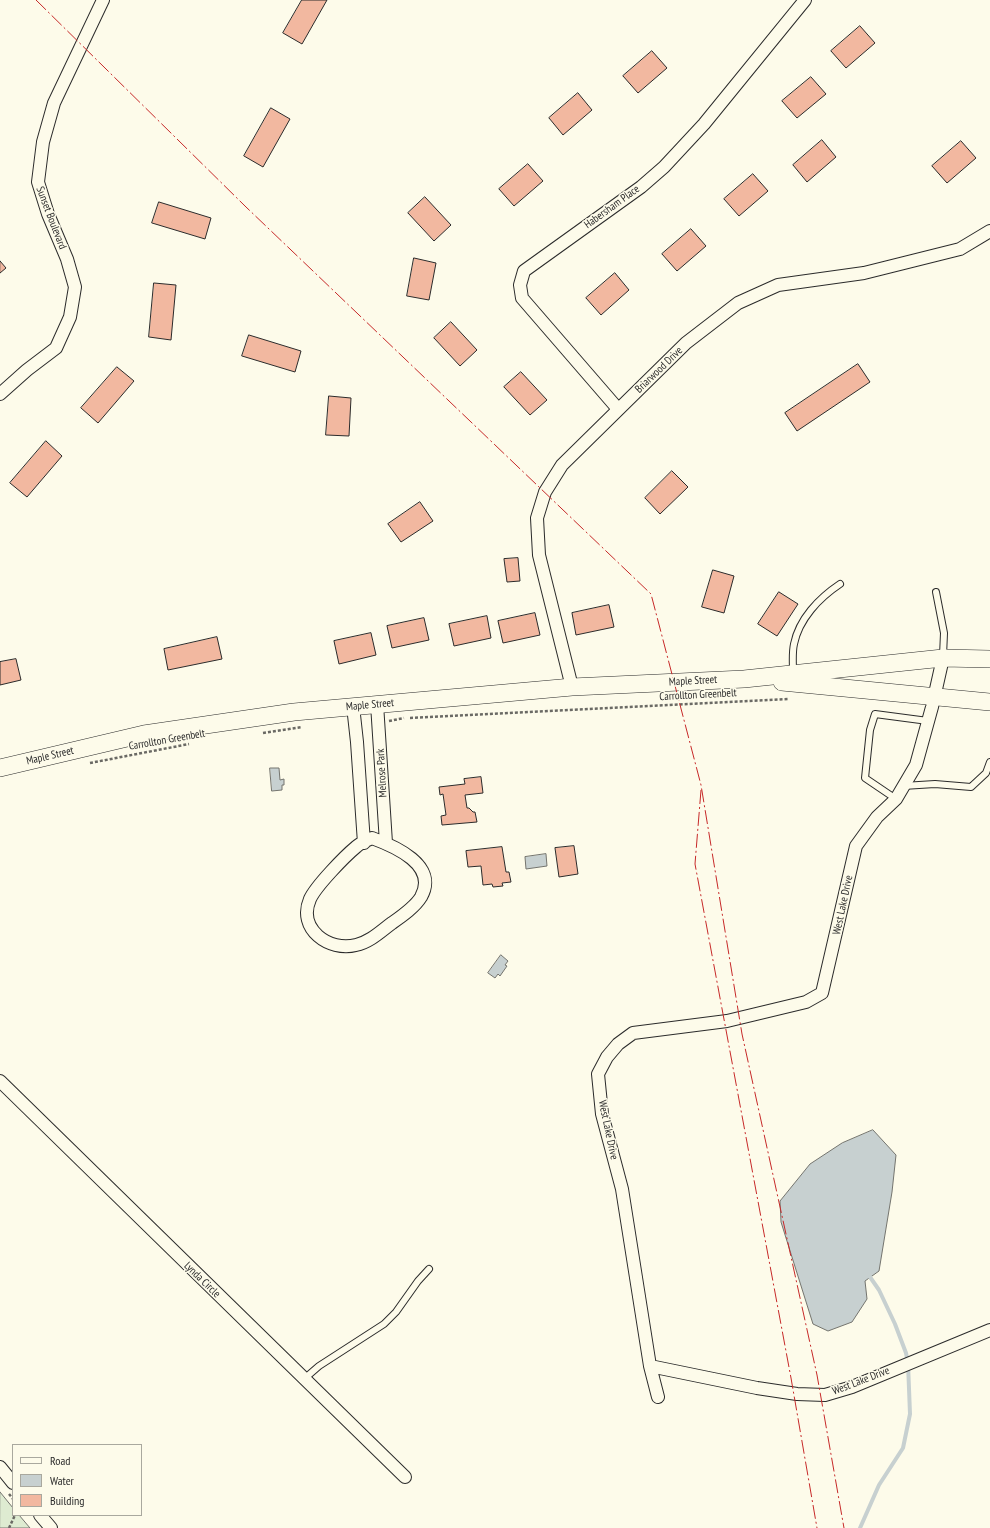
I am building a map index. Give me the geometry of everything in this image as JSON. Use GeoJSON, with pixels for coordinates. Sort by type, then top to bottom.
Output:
{"type":"FeatureCollection","features":[{"type":"Feature","properties":{"kind":"main road","name":"Maple Street"},"geometry":{"type":"LineString","coordinates":[[0,768],[144,734],[294,712],[572,687],[793,674],[943,658],[990,659]]}},
{"type":"Feature","properties":{"kind":"main road","name":"Maple Street"},"geometry":{"type":"LineString","coordinates":[[744,678],[990,702]]}},
{"type":"Feature","properties":{"kind":"street","name":"Sunset Boulevard"},"geometry":{"type":"LineString","coordinates":[[0,394],[56,348],[70,317],[75,287],[67,259],[48,214],[38,182],[43,142],[54,102],[103,0]]}},
{"type":"Feature","properties":{"kind":"street","name":"Habersham Place"},"geometry":{"type":"LineString","coordinates":[[618,409],[522,298],[520,284],[524,271],[641,187],[664,166],[704,124],[805,0]]}},
{"type":"Feature","properties":{"kind":"street","name":"Briarwood Drive"},"geometry":{"type":"LineString","coordinates":[[572,687],[539,556],[537,518],[545,492],[562,465],[686,343],[738,303],[778,285],[864,273],[960,249],[990,231]]}},
{"type":"Feature","properties":{"kind":"street","name":"West Lake Drive"},"geometry":{"type":"LineString","coordinates":[[943,658],[935,696],[916,765],[896,799],[877,817],[856,846],[822,993],[806,1002],[728,1021],[633,1033],[618,1044],[598,1074],[602,1114],[622,1189],[650,1366],[757,1388],[797,1394],[825,1395],[852,1387],[990,1330]]}},
{"type":"Feature","properties":{"kind":"street","name":"Melrose Park"},"geometry":{"type":"LineString","coordinates":[[376,704],[386,843]]}},
{"type":"Feature","properties":{"kind":"street","name":"Melrose Park"},"geometry":{"type":"LineString","coordinates":[[353,706],[364,843]]}},
{"type":"Feature","properties":{"kind":"street"},"geometry":{"type":"LineString","coordinates":[[372,838],[395,847],[412,859],[423,872],[424,889],[421,897],[414,906],[366,942],[345,947],[335,946],[323,940],[311,929],[307,918],[309,901],[320,884],[356,846],[364,843],[372,838]]}},
{"type":"Feature","properties":{"kind":"street","name":"Lynda Circle"},"geometry":{"type":"LineString","coordinates":[[0,1081],[405,1477]]}},
{"type":"Feature","properties":{"kind":"street"},"geometry":{"type":"LineString","coordinates":[[650,1366],[658,1397]]}},
{"type":"Feature","properties":{"kind":"street"},"geometry":{"type":"LineString","coordinates":[[0,1467],[12,1482]]}},
{"type":"Feature","properties":{"kind":"street"},"geometry":{"type":"LineString","coordinates":[[41,1516],[51,1528]]}},
{"type":"Feature","properties":{"kind":"lane"},"geometry":{"type":"LineString","coordinates":[[793,674],[794,645],[798,628],[824,594],[840,584]]}},
{"type":"Feature","properties":{"kind":"lane"},"geometry":{"type":"LineString","coordinates":[[936,592],[944,633],[943,658]]}},
{"type":"Feature","properties":{"kind":"lane"},"geometry":{"type":"LineString","coordinates":[[896,799],[865,778],[870,730],[875,714],[928,721]]}},
{"type":"Feature","properties":{"kind":"lane"},"geometry":{"type":"LineString","coordinates":[[903,786],[935,784],[971,787],[986,773],[990,762]]}},
{"type":"Feature","properties":{"kind":"lane"},"geometry":{"type":"LineString","coordinates":[[304,1379],[319,1366],[384,1324],[396,1312],[418,1281],[429,1269]]}},
{"type":"Feature","properties":{"kind":"path","name":"Carrollton Greenbelt"},"geometry":{"type":"LineString","coordinates":[[405,718],[792,698]]}},
{"type":"Feature","properties":{"kind":"path"},"geometry":{"type":"LineString","coordinates":[[257,734],[309,726]]}},
{"type":"Feature","properties":{"kind":"path","name":"Carrollton Greenbelt"},"geometry":{"type":"LineString","coordinates":[[89,764],[191,744]]}},
{"type":"Feature","properties":{"kind":"path"},"geometry":{"type":"LineString","coordinates":[[9,1528],[15,1516]]}},
{"type":"Feature","properties":{"kind":"green space"},"geometry":{"type":"Polygon","coordinates":[[[0,1492],[12,1507],[12,1516],[20,1516],[30,1528],[0,1528],[0,1492]]]}},
{"type":"Feature","properties":{"kind":"water"},"geometry":{"type":"Polygon","coordinates":[[[270,768],[279,768],[280,780],[284,779],[282,790],[272,791],[270,768]]]}},
{"type":"Feature","properties":{"kind":"water"},"geometry":{"type":"Polygon","coordinates":[[[546,854],[547,866],[526,869],[525,857],[546,854]]]}},
{"type":"Feature","properties":{"kind":"water"},"geometry":{"type":"Polygon","coordinates":[[[501,955],[508,961],[505,965],[507,966],[500,976],[498,974],[495,978],[488,973],[501,955]]]}},
{"type":"Feature","properties":{"kind":"water"},"geometry":{"type":"Polygon","coordinates":[[[873,1130],[896,1155],[892,1192],[879,1271],[865,1281],[867,1299],[852,1322],[828,1331],[813,1324],[781,1222],[780,1201],[810,1164],[842,1143],[873,1130]]]}},
{"type":"Feature","properties":{"kind":"building"},"geometry":{"type":"Polygon","coordinates":[[[302,0],[327,0],[302,44],[283,33],[302,0]]]}},
{"type":"Feature","properties":{"kind":"building"},"geometry":{"type":"Polygon","coordinates":[[[860,26],[875,43],[846,68],[831,51],[860,26]]]}},
{"type":"Feature","properties":{"kind":"building"},"geometry":{"type":"Polygon","coordinates":[[[652,51],[667,68],[638,93],[623,76],[652,51]]]}},
{"type":"Feature","properties":{"kind":"building"},"geometry":{"type":"Polygon","coordinates":[[[811,77],[826,94],[797,118],[782,101],[811,77]]]}},
{"type":"Feature","properties":{"kind":"building"},"geometry":{"type":"Polygon","coordinates":[[[578,93],[592,110],[563,135],[549,118],[578,93]]]}},
{"type":"Feature","properties":{"kind":"building"},"geometry":{"type":"Polygon","coordinates":[[[271,108],[290,119],[263,167],[244,156],[271,108]]]}},
{"type":"Feature","properties":{"kind":"building"},"geometry":{"type":"Polygon","coordinates":[[[822,140],[836,157],[807,182],[793,165],[822,140]]]}},
{"type":"Feature","properties":{"kind":"building"},"geometry":{"type":"Polygon","coordinates":[[[961,141],[976,158],[947,183],[932,166],[961,141]]]}},
{"type":"Feature","properties":{"kind":"building"},"geometry":{"type":"Polygon","coordinates":[[[528,164],[543,181],[514,206],[499,189],[528,164]]]}},
{"type":"Feature","properties":{"kind":"building"},"geometry":{"type":"Polygon","coordinates":[[[753,174],[768,191],[739,216],[724,199],[753,174]]]}},
{"type":"Feature","properties":{"kind":"building"},"geometry":{"type":"Polygon","coordinates":[[[425,197],[451,225],[434,241],[408,213],[425,197]]]}},
{"type":"Feature","properties":{"kind":"building"},"geometry":{"type":"Polygon","coordinates":[[[159,202],[211,218],[205,239],[152,223],[159,202]]]}},
{"type":"Feature","properties":{"kind":"building"},"geometry":{"type":"Polygon","coordinates":[[[691,229],[706,246],[677,271],[662,254],[691,229]]]}},
{"type":"Feature","properties":{"kind":"building"},"geometry":{"type":"Polygon","coordinates":[[[414,258],[436,263],[429,300],[407,296],[414,258]]]}},
{"type":"Feature","properties":{"kind":"building"},"geometry":{"type":"Polygon","coordinates":[[[0,261],[6,268],[0,273],[0,261]]]}},
{"type":"Feature","properties":{"kind":"building"},"geometry":{"type":"Polygon","coordinates":[[[615,273],[629,290],[601,315],[586,298],[615,273]]]}},
{"type":"Feature","properties":{"kind":"building"},"geometry":{"type":"Polygon","coordinates":[[[154,283],[176,285],[171,340],[149,337],[154,283]]]}},
{"type":"Feature","properties":{"kind":"building"},"geometry":{"type":"Polygon","coordinates":[[[451,322],[477,350],[460,366],[434,338],[451,322]]]}},
{"type":"Feature","properties":{"kind":"building"},"geometry":{"type":"Polygon","coordinates":[[[249,335],[301,351],[295,372],[242,356],[249,335]]]}},
{"type":"Feature","properties":{"kind":"building"},"geometry":{"type":"Polygon","coordinates":[[[858,364],[870,382],[797,431],[785,413],[858,364]]]}},
{"type":"Feature","properties":{"kind":"building"},"geometry":{"type":"Polygon","coordinates":[[[117,367],[134,381],[98,423],[81,408],[117,367]]]}},
{"type":"Feature","properties":{"kind":"building"},"geometry":{"type":"Polygon","coordinates":[[[521,372],[547,400],[530,415],[504,387],[521,372]]]}},
{"type":"Feature","properties":{"kind":"building"},"geometry":{"type":"Polygon","coordinates":[[[329,396],[351,398],[349,436],[326,435],[329,396]]]}},
{"type":"Feature","properties":{"kind":"building"},"geometry":{"type":"Polygon","coordinates":[[[46,441],[62,456],[27,497],[10,483],[46,441]]]}},
{"type":"Feature","properties":{"kind":"building"},"geometry":{"type":"Polygon","coordinates":[[[672,471],[688,487],[660,514],[645,498],[672,471]]]}},
{"type":"Feature","properties":{"kind":"building"},"geometry":{"type":"Polygon","coordinates":[[[420,502],[433,521],[401,542],[388,524],[420,502]]]}},
{"type":"Feature","properties":{"kind":"building"},"geometry":{"type":"Polygon","coordinates":[[[518,558],[520,581],[507,582],[504,559],[518,558]]]}},
{"type":"Feature","properties":{"kind":"building"},"geometry":{"type":"Polygon","coordinates":[[[713,570],[734,576],[724,613],[702,607],[713,570]]]}},
{"type":"Feature","properties":{"kind":"building"},"geometry":{"type":"Polygon","coordinates":[[[779,592],[798,604],[777,636],[758,624],[779,592]]]}},
{"type":"Feature","properties":{"kind":"building"},"geometry":{"type":"Polygon","coordinates":[[[609,605],[614,627],[576,635],[572,613],[609,605]]]}},
{"type":"Feature","properties":{"kind":"building"},"geometry":{"type":"Polygon","coordinates":[[[535,613],[540,635],[503,643],[498,621],[535,613]]]}},
{"type":"Feature","properties":{"kind":"building"},"geometry":{"type":"Polygon","coordinates":[[[487,616],[491,638],[454,646],[449,624],[487,616]]]}},
{"type":"Feature","properties":{"kind":"building"},"geometry":{"type":"Polygon","coordinates":[[[424,618],[429,640],[392,648],[387,626],[424,618]]]}},
{"type":"Feature","properties":{"kind":"building"},"geometry":{"type":"Polygon","coordinates":[[[371,633],[376,655],[339,664],[334,641],[371,633]]]}},
{"type":"Feature","properties":{"kind":"building"},"geometry":{"type":"Polygon","coordinates":[[[217,637],[222,659],[168,670],[164,649],[217,637]]]}},
{"type":"Feature","properties":{"kind":"building"},"geometry":{"type":"Polygon","coordinates":[[[16,659],[21,680],[0,685],[0,662],[16,659]]]}},
{"type":"Feature","properties":{"kind":"building"},"geometry":{"type":"Polygon","coordinates":[[[481,777],[483,793],[465,795],[467,808],[475,812],[477,822],[442,825],[441,816],[446,815],[443,794],[440,795],[439,787],[465,784],[464,779],[481,777]]]}},
{"type":"Feature","properties":{"kind":"building"},"geometry":{"type":"Polygon","coordinates":[[[574,846],[578,874],[559,877],[555,848],[574,846]]]}},
{"type":"Feature","properties":{"kind":"building"},"geometry":{"type":"Polygon","coordinates":[[[502,847],[506,872],[509,872],[511,882],[502,883],[503,886],[493,887],[492,884],[483,885],[481,866],[468,867],[466,851],[502,847]]]}},
{"type":"Feature","properties":{"kind":"waterway"},"geometry":{"type":"LineString","coordinates":[[860,1528],[879,1485],[903,1448],[910,1414],[908,1363],[906,1353],[895,1324],[879,1290],[870,1277]]}},
{"type":"Feature","properties":{"kind":"power"},"geometry":{"type":"LineString","coordinates":[[36,0],[246,207],[651,594],[701,785],[742,1034],[817,1375],[844,1528]]}},
{"type":"Feature","properties":{"kind":"power"},"geometry":{"type":"LineString","coordinates":[[701,790],[695,864],[791,1378],[817,1528]]}}]}
